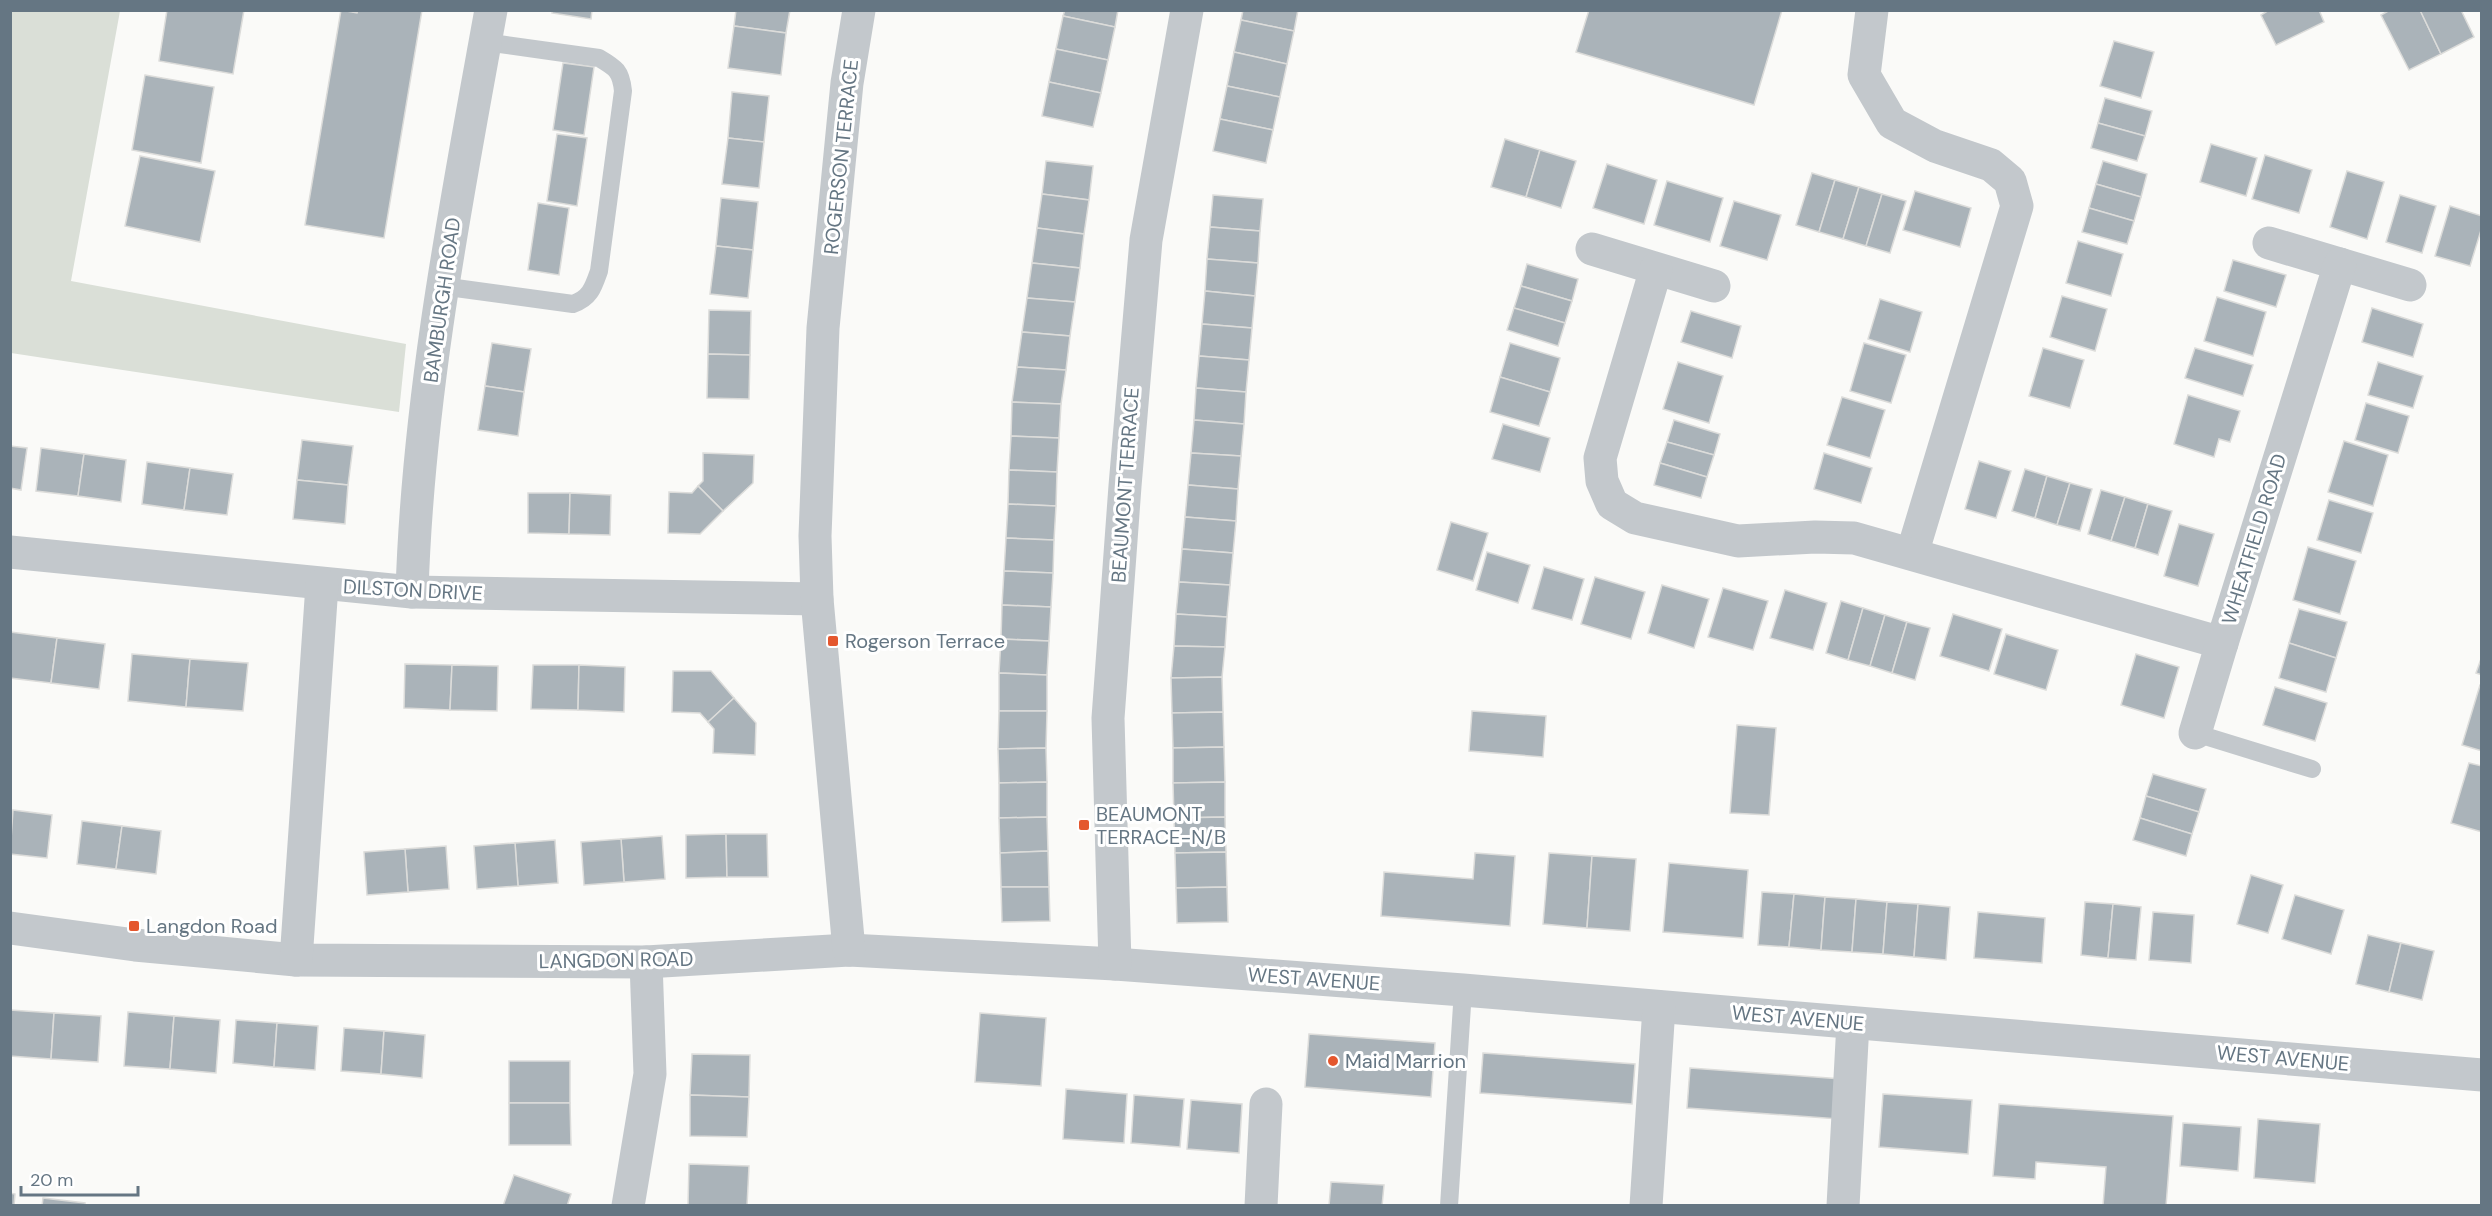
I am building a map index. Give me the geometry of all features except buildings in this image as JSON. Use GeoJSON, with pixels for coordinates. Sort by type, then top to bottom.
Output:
{"type":"FeatureCollection","features":[{"type":"Feature","properties":{"kind":"street","name":"ROGERSON TERRACE"},"geometry":{"type":"LineString","coordinates":[[849,950],[817,599],[814,536],[823,328],[847,83],[859,10]]}},
{"type":"Feature","properties":{"kind":"street","name":"BEAUMONT TERRACE"},"geometry":{"type":"LineString","coordinates":[[1115,964],[1108,718],[1125,486],[1146,240],[1187,10]]}},
{"type":"Feature","properties":{"kind":"street"},"geometry":{"type":"LineString","coordinates":[[1872,10],[1864,75],[1893,123],[1935,146],[1991,165],[2010,182],[2017,206],[1912,554]]}},
{"type":"Feature","properties":{"kind":"street","name":"BAMBURGH ROAD"},"geometry":{"type":"LineString","coordinates":[[412,592],[416,513],[441,286],[488,26]]}},
{"type":"Feature","properties":{"kind":"street"},"geometry":{"type":"LineString","coordinates":[[2269,243],[2410,285]]}},
{"type":"Feature","properties":{"kind":"street"},"geometry":{"type":"LineString","coordinates":[[1592,249],[1714,286]]}},
{"type":"Feature","properties":{"kind":"street","name":"WHEATFIELD ROAD"},"geometry":{"type":"LineString","coordinates":[[1656,269],[1600,458],[1602,482],[1612,504],[1635,518],[1738,541],[1854,538],[2222,643],[2340,264]]}},
{"type":"Feature","properties":{"kind":"street","name":"DILSTON DRIVE"},"geometry":{"type":"LineString","coordinates":[[10,552],[322,585],[412,592],[817,599]]}},
{"type":"Feature","properties":{"kind":"street"},"geometry":{"type":"LineString","coordinates":[[296,960],[322,585]]}},
{"type":"Feature","properties":{"kind":"street"},"geometry":{"type":"LineString","coordinates":[[2195,733],[2222,643]]}},
{"type":"Feature","properties":{"kind":"street","name":"LANGDON ROAD"},"geometry":{"type":"LineString","coordinates":[[10,928],[135,945],[296,960],[646,962],[849,950],[1115,964]]}},
{"type":"Feature","properties":{"kind":"street"},"geometry":{"type":"LineString","coordinates":[[628,1206],[650,1074],[646,962]]}},
{"type":"Feature","properties":{"kind":"street","name":"WEST AVENUE"},"geometry":{"type":"LineString","coordinates":[[1115,964],[1463,990],[2481,1075]]}},
{"type":"Feature","properties":{"kind":"street"},"geometry":{"type":"LineString","coordinates":[[1646,1206],[1659,1006]]}},
{"type":"Feature","properties":{"kind":"street"},"geometry":{"type":"LineString","coordinates":[[1843,1206],[1853,1023]]}},
{"type":"Feature","properties":{"kind":"street"},"geometry":{"type":"LineString","coordinates":[[1261,1206],[1266,1104]]}},
{"type":"Feature","properties":{"kind":"lane"},"geometry":{"type":"LineString","coordinates":[[441,286],[573,304],[584,300],[592,290],[598,272],[623,92],[621,76],[612,66],[598,58],[488,26]]}},
{"type":"Feature","properties":{"kind":"lane"},"geometry":{"type":"LineString","coordinates":[[2195,733],[2312,769]]}},
{"type":"Feature","properties":{"kind":"lane"},"geometry":{"type":"LineString","coordinates":[[1449,1206],[1463,990]]}},
{"type":"Feature","properties":{"kind":"shaded area"},"geometry":{"type":"Polygon","coordinates":[[[10,11],[120,11],[71,281],[406,344],[399,412],[11,353],[10,11]]]}},
{"type":"Feature","properties":{"kind":"place","name":"Rogerson Terrace"},"geometry":{"type":"Point","coordinates":[833,641]}},
{"type":"Feature","properties":{"kind":"place","name":"BEAUMONT TERRACE-N/B"},"geometry":{"type":"Point","coordinates":[1084,825]}},
{"type":"Feature","properties":{"kind":"place","name":"Langdon Road"},"geometry":{"type":"Point","coordinates":[134,926]}},
{"type":"Feature","properties":{"kind":"place","name":"Maid Marrion"},"geometry":{"type":"Point","coordinates":[1333,1061]}}]}
